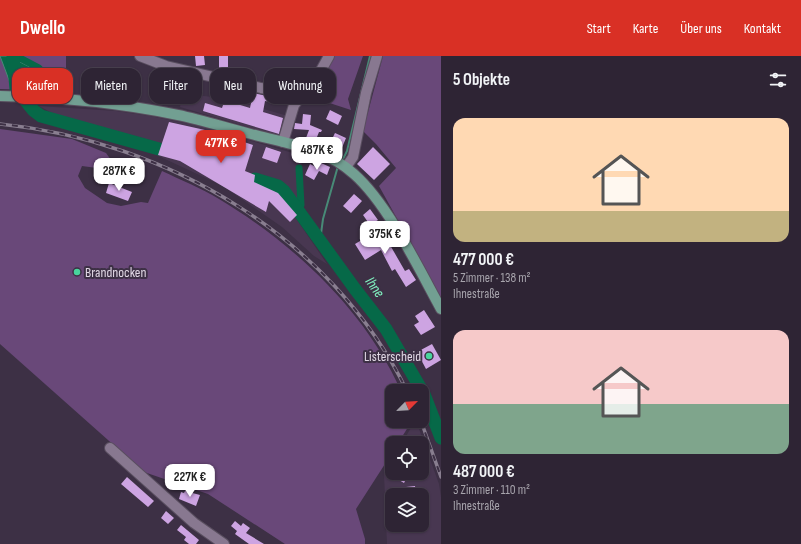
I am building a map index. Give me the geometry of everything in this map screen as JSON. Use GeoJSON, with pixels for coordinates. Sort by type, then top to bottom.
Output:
{"type":"FeatureCollection","features":[{"type":"Feature","properties":{"kind":"main road"},"geometry":{"type":"LineString","coordinates":[[4,96],[124,106],[159,112],[283,142],[323,154],[342,165],[363,183],[388,216],[441,309]]}},
{"type":"Feature","properties":{"kind":"street"},"geometry":{"type":"LineString","coordinates":[[140,56],[166,66],[264,89]]}},
{"type":"Feature","properties":{"kind":"street"},"geometry":{"type":"LineString","coordinates":[[322,68],[329,56]]}},
{"type":"Feature","properties":{"kind":"street"},"geometry":{"type":"LineString","coordinates":[[342,165],[353,157],[366,93],[377,56]]}},
{"type":"Feature","properties":{"kind":"street"},"geometry":{"type":"LineString","coordinates":[[283,142],[295,104]]}},
{"type":"Feature","properties":{"kind":"street"},"geometry":{"type":"LineString","coordinates":[[110,448],[194,523],[224,544]]}},
{"type":"Feature","properties":{"kind":"shaded area"},"geometry":{"type":"Polygon","coordinates":[[[0,56],[66,56],[66,68],[12,68],[12,89],[0,89],[0,56]]]}},
{"type":"Feature","properties":{"kind":"shaded area"},"geometry":{"type":"Polygon","coordinates":[[[0,56],[8,56],[32,68],[12,68],[12,88],[0,56]]]}},
{"type":"Feature","properties":{"kind":"shaded area"},"geometry":{"type":"Polygon","coordinates":[[[331,56],[363,56],[348,99],[351,110],[333,104],[336,104],[336,68],[326,68],[331,56]]]}},
{"type":"Feature","properties":{"kind":"shaded area"},"geometry":{"type":"Polygon","coordinates":[[[383,56],[441,56],[441,298],[379,186],[396,168],[363,131],[383,56]]]}},
{"type":"Feature","properties":{"kind":"shaded area"},"geometry":{"type":"Polygon","coordinates":[[[202,96],[210,97],[210,104],[246,104],[288,116],[282,137],[180,107],[181,104],[202,104],[202,96]]]}},
{"type":"Feature","properties":{"kind":"shaded area"},"geometry":{"type":"Polygon","coordinates":[[[39,106],[116,111],[150,116],[204,127],[303,156],[301,167],[297,168],[298,202],[293,210],[297,215],[295,217],[327,264],[314,256],[282,227],[223,186],[152,153],[153,141],[54,114],[39,106]]]}},
{"type":"Feature","properties":{"kind":"shaded area"},"geometry":{"type":"Polygon","coordinates":[[[0,129],[72,139],[106,153],[119,171],[82,166],[78,176],[85,188],[107,203],[121,206],[141,202],[148,203],[162,171],[205,191],[247,217],[274,237],[300,258],[325,282],[368,333],[386,361],[398,384],[385,384],[385,428],[408,428],[402,436],[385,436],[385,464],[356,509],[365,539],[365,544],[285,544],[208,494],[144,472],[0,344],[0,129]]]}},
{"type":"Feature","properties":{"kind":"shaded area"},"geometry":{"type":"Polygon","coordinates":[[[411,428],[419,428],[422,436],[406,436],[411,428]]]}},
{"type":"Feature","properties":{"kind":"shaded area"},"geometry":{"type":"Polygon","coordinates":[[[429,456],[439,484],[441,497],[441,544],[387,544],[386,532],[429,532],[429,488],[385,488],[385,497],[384,474],[385,472],[385,480],[429,480],[429,456]]]}},
{"type":"Feature","properties":{"kind":"building"},"geometry":{"type":"Polygon","coordinates":[[[195,56],[204,56],[205,65],[196,66],[195,56]]]}},
{"type":"Feature","properties":{"kind":"building"},"geometry":{"type":"Polygon","coordinates":[[[219,56],[228,56],[228,68],[219,68],[219,56]]]}},
{"type":"Feature","properties":{"kind":"building"},"geometry":{"type":"Polygon","coordinates":[[[256,94],[264,95],[263,112],[283,118],[279,134],[203,111],[205,103],[222,108],[223,104],[237,104],[250,108],[251,104],[256,104],[256,94]]]}},
{"type":"Feature","properties":{"kind":"building"},"geometry":{"type":"Polygon","coordinates":[[[330,110],[342,116],[338,125],[326,119],[330,110]]]}},
{"type":"Feature","properties":{"kind":"building"},"geometry":{"type":"Polygon","coordinates":[[[303,114],[311,115],[310,125],[322,130],[319,132],[315,142],[306,138],[309,130],[294,129],[295,123],[302,124],[303,114]]]}},
{"type":"Feature","properties":{"kind":"building"},"geometry":{"type":"Polygon","coordinates":[[[169,122],[214,132],[253,145],[245,171],[255,175],[254,182],[278,193],[297,215],[290,222],[269,201],[266,212],[180,161],[158,155],[169,122]]]}},
{"type":"Feature","properties":{"kind":"building"},"geometry":{"type":"Polygon","coordinates":[[[335,133],[346,138],[341,150],[329,145],[335,133]]]}},
{"type":"Feature","properties":{"kind":"building"},"geometry":{"type":"Polygon","coordinates":[[[266,147],[281,152],[277,163],[262,158],[266,147]]]}},
{"type":"Feature","properties":{"kind":"building"},"geometry":{"type":"Polygon","coordinates":[[[373,147],[390,164],[374,180],[357,164],[373,147]]]}},
{"type":"Feature","properties":{"kind":"building"},"geometry":{"type":"Polygon","coordinates":[[[321,163],[330,167],[327,175],[319,171],[314,180],[305,175],[310,164],[318,168],[321,163]]]}},
{"type":"Feature","properties":{"kind":"building"},"geometry":{"type":"Polygon","coordinates":[[[109,183],[132,192],[128,201],[106,193],[109,183]]]}},
{"type":"Feature","properties":{"kind":"building"},"geometry":{"type":"Polygon","coordinates":[[[354,194],[362,201],[351,213],[343,206],[354,194]]]}},
{"type":"Feature","properties":{"kind":"building"},"geometry":{"type":"Polygon","coordinates":[[[370,209],[378,220],[370,225],[363,215],[370,209]]]}},
{"type":"Feature","properties":{"kind":"building"},"geometry":{"type":"Polygon","coordinates":[[[387,233],[393,243],[390,245],[405,271],[409,269],[416,280],[406,287],[395,269],[392,271],[381,250],[365,260],[355,244],[370,235],[374,241],[387,233]]]}},
{"type":"Feature","properties":{"kind":"building"},"geometry":{"type":"Polygon","coordinates":[[[424,310],[435,327],[421,335],[414,325],[419,322],[415,316],[424,310]]]}},
{"type":"Feature","properties":{"kind":"building","name":"Listerscheid"},"geometry":{"type":"Polygon","coordinates":[[[432,344],[441,360],[426,369],[417,352],[432,344]]]}},
{"type":"Feature","properties":{"kind":"building"},"geometry":{"type":"Polygon","coordinates":[[[127,477],[154,501],[148,507],[121,484],[127,477]]]}},
{"type":"Feature","properties":{"kind":"building"},"geometry":{"type":"Polygon","coordinates":[[[415,486],[415,488],[397,488],[415,486]]]}},
{"type":"Feature","properties":{"kind":"building"},"geometry":{"type":"Polygon","coordinates":[[[185,491],[200,495],[196,506],[179,499],[181,492],[184,493],[185,491]]]}},
{"type":"Feature","properties":{"kind":"building"},"geometry":{"type":"Polygon","coordinates":[[[166,511],[174,518],[168,524],[161,518],[166,511]]]}},
{"type":"Feature","properties":{"kind":"building"},"geometry":{"type":"Polygon","coordinates":[[[235,521],[241,526],[243,523],[250,528],[246,533],[264,544],[249,544],[235,534],[237,531],[231,526],[235,521]]]}},
{"type":"Feature","properties":{"kind":"building"},"geometry":{"type":"Polygon","coordinates":[[[181,525],[199,540],[196,544],[189,544],[184,540],[186,537],[177,530],[181,525]]]}},
{"type":"Feature","properties":{"kind":"waterway","name":"Ihne"},"geometry":{"type":"LineString","coordinates":[[13,56],[16,89],[33,110],[41,116],[159,149]]}},
{"type":"Feature","properties":{"kind":"waterway"},"geometry":{"type":"LineString","coordinates":[[16,56],[39,68]]}},
{"type":"Feature","properties":{"kind":"waterway"},"geometry":{"type":"LineString","coordinates":[[342,161],[347,151],[370,56]]}},
{"type":"Feature","properties":{"kind":"waterway"},"geometry":{"type":"LineString","coordinates":[[320,241],[323,219],[338,166]]}},
{"type":"Feature","properties":{"kind":"waterway"},"geometry":{"type":"LineString","coordinates":[[299,168],[301,205],[299,210]]}},
{"type":"Feature","properties":{"kind":"waterway","name":"Ihne"},"geometry":{"type":"LineString","coordinates":[[255,179],[278,186],[284,191],[386,329],[424,394],[441,438]]}},
{"type":"Feature","properties":{"kind":"railway"},"geometry":{"type":"LineString","coordinates":[[0,124],[62,134],[124,151],[182,175],[238,206],[289,243],[335,287],[375,336],[403,384]]}},
{"type":"Feature","properties":{"kind":"railway"},"geometry":{"type":"LineString","coordinates":[[424,428],[441,477]]}},
{"type":"Feature","properties":{"kind":"place","name":"Brandnocken"},"geometry":{"type":"Point","coordinates":[77,272]}},
{"type":"Feature","properties":{"kind":"place","name":"Listerscheid"},"geometry":{"type":"Point","coordinates":[429,356]}}]}
